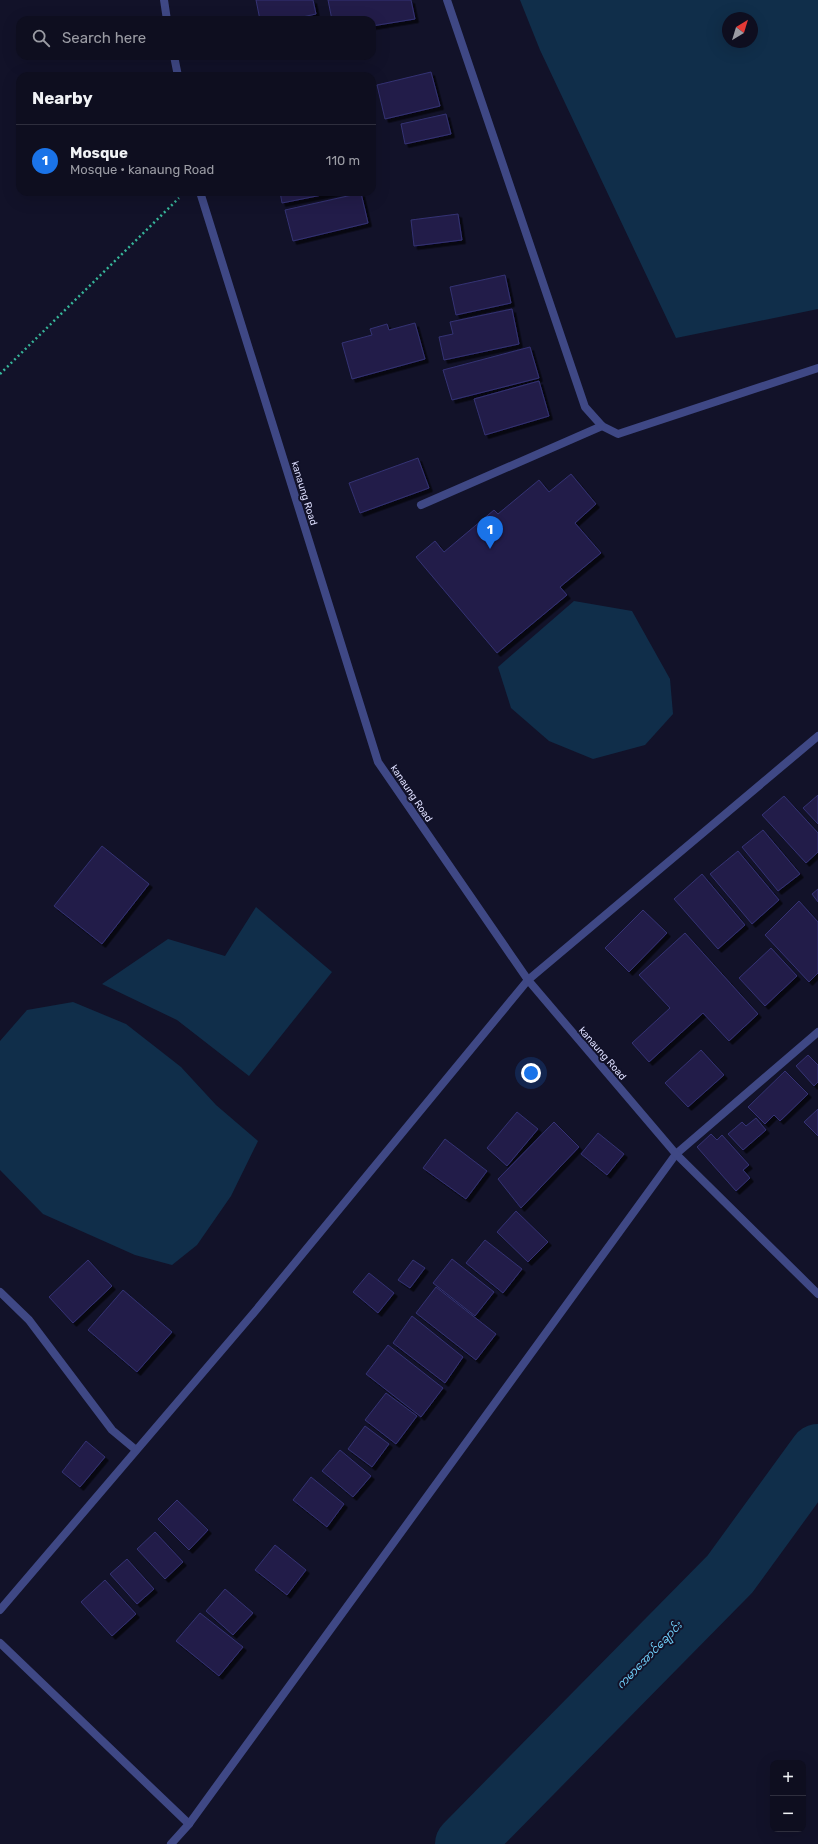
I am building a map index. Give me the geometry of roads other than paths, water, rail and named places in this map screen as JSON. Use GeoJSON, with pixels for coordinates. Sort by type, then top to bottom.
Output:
{"type":"FeatureCollection","features":[{"type":"Feature","properties":{"kind":"street"},"geometry":{"type":"LineString","coordinates":[[164,0],[166,16]]}},
{"type":"Feature","properties":{"kind":"street"},"geometry":{"type":"LineString","coordinates":[[447,0],[585,407],[602,426],[618,434],[817,371]]}},
{"type":"Feature","properties":{"kind":"street"},"geometry":{"type":"LineString","coordinates":[[175,60],[177,72]]}},
{"type":"Feature","properties":{"kind":"street","name":"kanaung Road"},"geometry":{"type":"LineString","coordinates":[[201,196],[378,762],[528,980],[676,1154],[816,1292]]}},
{"type":"Feature","properties":{"kind":"street"},"geometry":{"type":"LineString","coordinates":[[421,505],[602,426]]}},
{"type":"Feature","properties":{"kind":"street"},"geometry":{"type":"LineString","coordinates":[[0,1610],[257,1309],[528,980],[818,736]]}},
{"type":"Feature","properties":{"kind":"street"},"geometry":{"type":"LineString","coordinates":[[170,1844],[189,1824],[676,1154],[818,1032]]}},
{"type":"Feature","properties":{"kind":"street"},"geometry":{"type":"LineString","coordinates":[[0,1292],[29,1320],[112,1430],[136,1450]]}},
{"type":"Feature","properties":{"kind":"street"},"geometry":{"type":"LineString","coordinates":[[0,1643],[189,1824]]}},
{"type":"Feature","properties":{"kind":"water"},"geometry":{"type":"Polygon","coordinates":[[[520,0],[818,0],[818,309],[676,338],[540,50],[520,0]]]}},
{"type":"Feature","properties":{"kind":"water"},"geometry":{"type":"Polygon","coordinates":[[[574,601],[632,611],[670,679],[673,714],[645,745],[593,759],[549,741],[511,708],[498,667],[574,601]]]}},
{"type":"Feature","properties":{"kind":"water"},"geometry":{"type":"Polygon","coordinates":[[[256,907],[332,972],[249,1076],[177,1020],[102,984],[168,939],[225,956],[256,907]]]}},
{"type":"Feature","properties":{"kind":"water"},"geometry":{"type":"Polygon","coordinates":[[[73,1002],[126,1024],[181,1067],[216,1105],[258,1141],[231,1196],[197,1245],[172,1265],[135,1255],[43,1214],[0,1170],[0,1041],[27,1010],[73,1002]]]}},
{"type":"Feature","properties":{"kind":"waterway","name":"ကမာအောင်ချောင်း"},"geometry":{"type":"LineString","coordinates":[[464,1844],[730,1574],[818,1453]]}},
{"type":"Feature","properties":{"kind":"place","name":"Mosque"},"geometry":{"type":"Point","coordinates":[490,549]}}]}
